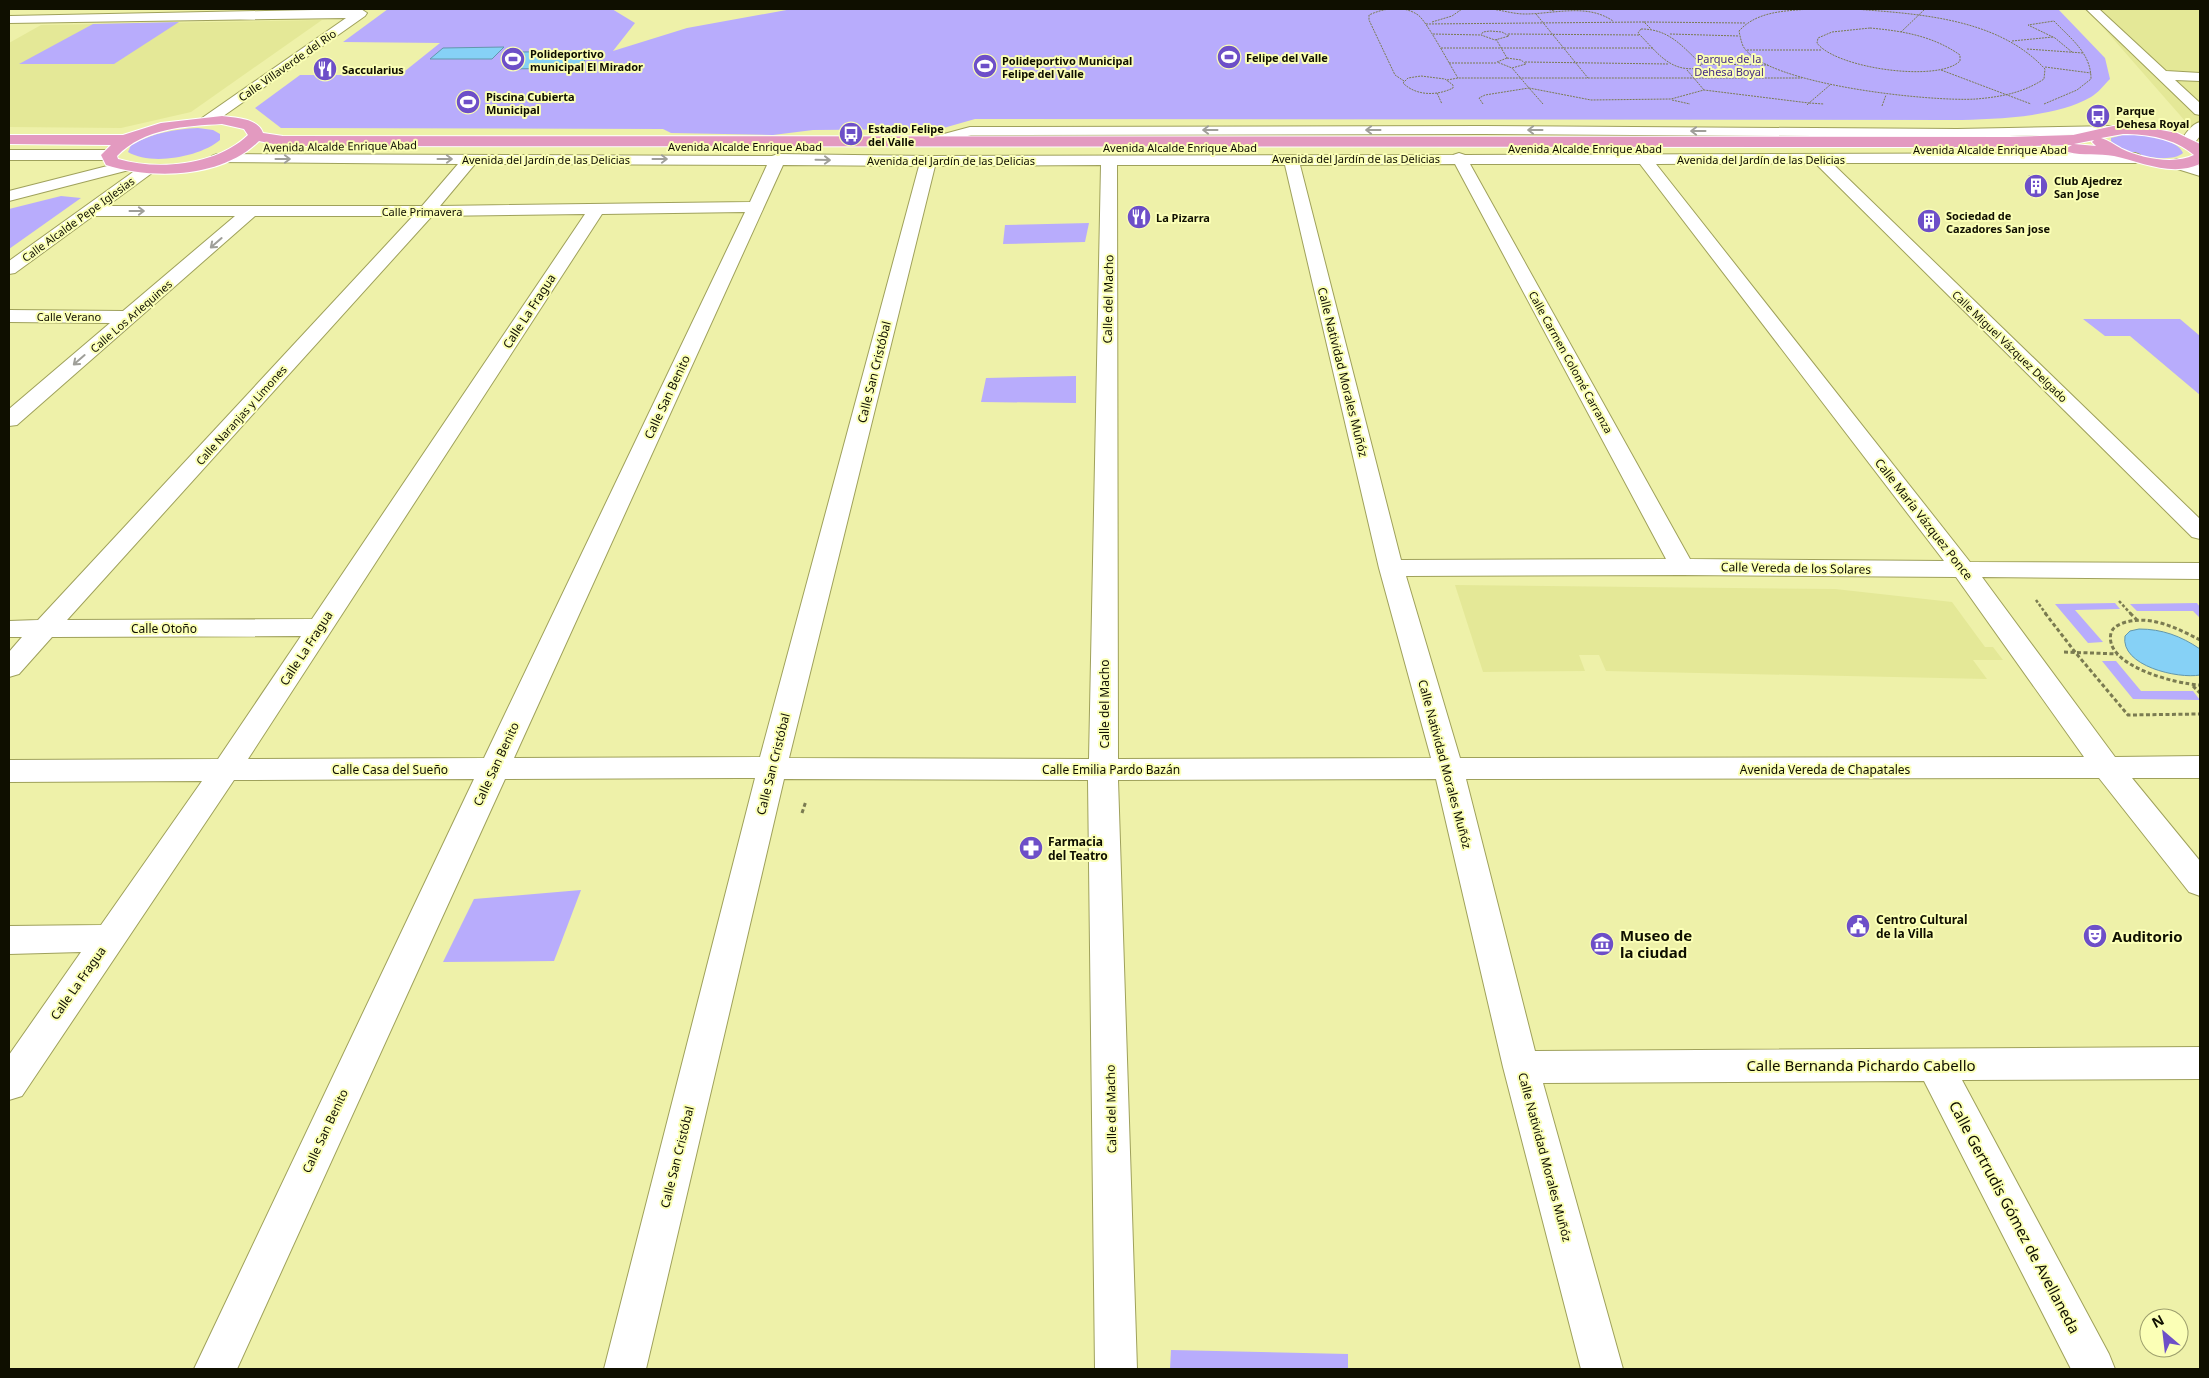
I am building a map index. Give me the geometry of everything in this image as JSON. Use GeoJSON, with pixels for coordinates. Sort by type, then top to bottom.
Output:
{"type":"FeatureCollection","features":[{"type":"Feature","properties":{"kind":"main road"},"geometry":{"type":"LineString","coordinates":[[9,146],[116,147],[160,128],[207,121],[230,121],[249,125],[255,130],[256,136],[244,148],[217,159],[194,165],[146,170],[123,167],[112,162],[116,147]]}},
{"type":"Feature","properties":{"kind":"main road"},"geometry":{"type":"LineString","coordinates":[[2114,130],[2143,131],[2197,149]]}},
{"type":"Feature","properties":{"kind":"main road","name":"Avenida Alcalde Enrique Abad"},"geometry":{"type":"LineString","coordinates":[[256,136],[284,141],[931,151],[2053,142],[2079,140],[2099,136],[2114,130]]}},
{"type":"Feature","properties":{"kind":"main road"},"geometry":{"type":"LineString","coordinates":[[2099,136],[2099,140],[2103,145],[2116,152],[2135,158],[2191,164]]}},
{"type":"Feature","properties":{"kind":"main road"},"geometry":{"type":"LineString","coordinates":[[9,140],[116,147]]}},
{"type":"Feature","properties":{"kind":"main road","name":"Avenida Alcalde Enrique Abad"},"geometry":{"type":"LineString","coordinates":[[244,148],[290,145],[1949,148],[2116,152]]}},
{"type":"Feature","properties":{"kind":"street"},"geometry":{"type":"LineString","coordinates":[[9,20],[30,9]]}},
{"type":"Feature","properties":{"kind":"street"},"geometry":{"type":"LineString","coordinates":[[2092,9],[2197,109],[2200,121]]}},
{"type":"Feature","properties":{"kind":"street"},"geometry":{"type":"LineString","coordinates":[[9,20],[362,12]]}},
{"type":"Feature","properties":{"kind":"street","name":"Calle Villaverde del Rio"},"geometry":{"type":"LineString","coordinates":[[207,121],[362,12]]}},
{"type":"Feature","properties":{"kind":"street"},"geometry":{"type":"LineString","coordinates":[[2162,75],[2200,77]]}},
{"type":"Feature","properties":{"kind":"street"},"geometry":{"type":"LineString","coordinates":[[2197,149],[2200,126]]}},
{"type":"Feature","properties":{"kind":"street","name":"Avenida Alcalde Enrique Abad"},"geometry":{"type":"LineString","coordinates":[[931,151],[970,131],[1483,130],[1967,133],[2114,130]]}},
{"type":"Feature","properties":{"kind":"street"},"geometry":{"type":"LineString","coordinates":[[9,155],[116,147]]}},
{"type":"Feature","properties":{"kind":"street","name":"Avenida del Jardín de las Delicias"},"geometry":{"type":"LineString","coordinates":[[217,159],[778,159],[931,151],[1109,159],[1819,160],[2135,158]]}},
{"type":"Feature","properties":{"kind":"street","name":"Calle San Cristóbal"},"geometry":{"type":"LineString","coordinates":[[625,1369],[772,767],[931,151]]}},
{"type":"Feature","properties":{"kind":"street","name":"Calle Carmen Colomé Carranza"},"geometry":{"type":"LineString","coordinates":[[1460,158],[1682,567]]}},
{"type":"Feature","properties":{"kind":"street","name":"Calle Naranjas y Limones"},"geometry":{"type":"LineString","coordinates":[[9,668],[427,212],[470,159]]}},
{"type":"Feature","properties":{"kind":"street","name":"Calle San Benito"},"geometry":{"type":"LineString","coordinates":[[215,1369],[778,159]]}},
{"type":"Feature","properties":{"kind":"street","name":"Calle del Macho"},"geometry":{"type":"LineString","coordinates":[[1109,159],[1103,768],[1116,1369]]}},
{"type":"Feature","properties":{"kind":"street","name":"Calle Natividad Morales Muñóz"},"geometry":{"type":"LineString","coordinates":[[1291,159],[1391,568],[1449,770],[1521,1067],[1602,1369]]}},
{"type":"Feature","properties":{"kind":"street","name":"Calle María Vázquez Ponce"},"geometry":{"type":"LineString","coordinates":[[1644,159],[1964,570],[2108,768],[2200,883]]}},
{"type":"Feature","properties":{"kind":"street","name":"Calle Miguel Vázquez Delgado"},"geometry":{"type":"LineString","coordinates":[[1819,160],[2200,532]]}},
{"type":"Feature","properties":{"kind":"street"},"geometry":{"type":"LineString","coordinates":[[2191,164],[2200,178]]}},
{"type":"Feature","properties":{"kind":"street"},"geometry":{"type":"LineString","coordinates":[[9,196],[123,167]]}},
{"type":"Feature","properties":{"kind":"street","name":"Calle Alcalde Pepe Iglesias"},"geometry":{"type":"LineString","coordinates":[[9,269],[146,170]]}},
{"type":"Feature","properties":{"kind":"street","name":"Calle Primavera"},"geometry":{"type":"LineString","coordinates":[[88,211],[427,212],[597,208],[755,208]]}},
{"type":"Feature","properties":{"kind":"street","name":"Calle La Fragua"},"geometry":{"type":"LineString","coordinates":[[9,1084],[227,768],[597,208]]}},
{"type":"Feature","properties":{"kind":"street","name":"Calle Los Arlequines"},"geometry":{"type":"LineString","coordinates":[[9,420],[252,210]]}},
{"type":"Feature","properties":{"kind":"street","name":"Calle Verano"},"geometry":{"type":"LineString","coordinates":[[9,316],[129,317]]}},
{"type":"Feature","properties":{"kind":"street","name":"Calle Vereda de los Solares"},"geometry":{"type":"LineString","coordinates":[[1391,568],[1682,567],[2200,571]]}},
{"type":"Feature","properties":{"kind":"street","name":"Calle Otoño"},"geometry":{"type":"LineString","coordinates":[[9,629],[320,627]]}},
{"type":"Feature","properties":{"kind":"street","name":"Calle Emilia Pardo Bazán"},"geometry":{"type":"LineString","coordinates":[[772,767],[830,770],[1103,768],[1449,770]]}},
{"type":"Feature","properties":{"kind":"street","name":"Calle Casa del Sueño"},"geometry":{"type":"LineString","coordinates":[[9,771],[227,768],[772,767]]}},
{"type":"Feature","properties":{"kind":"street","name":"Avenida Vereda de Chapatales"},"geometry":{"type":"LineString","coordinates":[[1449,770],[2200,767]]}},
{"type":"Feature","properties":{"kind":"street"},"geometry":{"type":"LineString","coordinates":[[9,940],[110,938]]}},
{"type":"Feature","properties":{"kind":"street","name":"Calle Bernanda Pichardo Cabello"},"geometry":{"type":"LineString","coordinates":[[1521,1067],[2200,1063]]}},
{"type":"Feature","properties":{"kind":"street","name":"Calle Gertrudis Gómez de Avellaneda"},"geometry":{"type":"LineString","coordinates":[[1935,1065],[2094,1369]]}},
{"type":"Feature","properties":{"kind":"path"},"geometry":{"type":"LineString","coordinates":[[1447,80],[1453,85],[1453,88],[1437,93],[1414,90],[1405,86],[1404,81],[1395,75],[1369,20],[1369,14],[1386,9],[1401,9],[1413,11],[1420,16],[1458,78]]}},
{"type":"Feature","properties":{"kind":"path"},"geometry":{"type":"LineString","coordinates":[[1426,24],[1452,16],[1462,9]]}},
{"type":"Feature","properties":{"kind":"path"},"geometry":{"type":"LineString","coordinates":[[1490,9],[1536,14],[1556,11]]}},
{"type":"Feature","properties":{"kind":"path"},"geometry":{"type":"LineString","coordinates":[[1496,10],[1503,9]]}},
{"type":"Feature","properties":{"kind":"path"},"geometry":{"type":"LineString","coordinates":[[1546,9],[1599,14],[1610,17],[1614,22]]}},
{"type":"Feature","properties":{"kind":"path"},"geometry":{"type":"LineString","coordinates":[[1810,9],[1762,16],[1746,23],[1742,27],[1739,36],[1746,50],[1772,65],[1805,78],[1830,85],[1886,95],[1958,100],[2006,95],[2033,87],[2044,79],[2044,67],[2039,59],[2025,48],[2011,41],[1980,30],[1920,16],[1854,9]]}},
{"type":"Feature","properties":{"kind":"path"},"geometry":{"type":"LineString","coordinates":[[1901,32],[1920,16],[1925,9]]}},
{"type":"Feature","properties":{"kind":"path"},"geometry":{"type":"LineString","coordinates":[[1536,14],[1588,78]]}},
{"type":"Feature","properties":{"kind":"path"},"geometry":{"type":"LineString","coordinates":[[1426,24],[1541,21],[1746,23]]}},
{"type":"Feature","properties":{"kind":"path"},"geometry":{"type":"LineString","coordinates":[[2043,104],[2077,90],[2091,79],[2091,66],[2084,53],[2054,21],[2028,25],[2053,37],[2072,52]]}},
{"type":"Feature","properties":{"kind":"path"},"geometry":{"type":"LineString","coordinates":[[1644,22],[1651,29]]}},
{"type":"Feature","properties":{"kind":"path"},"geometry":{"type":"LineString","coordinates":[[1669,64],[1638,33],[1641,29],[1661,30],[1670,34],[1701,64],[1772,65]]}},
{"type":"Feature","properties":{"kind":"path"},"geometry":{"type":"LineString","coordinates":[[1746,50],[1822,50],[1852,63],[1898,71],[1941,70],[1954,67],[1960,61],[1960,55],[1939,42],[1901,32],[1859,29],[1827,33],[1818,38],[1816,43],[1822,50]]}},
{"type":"Feature","properties":{"kind":"path"},"geometry":{"type":"LineString","coordinates":[[1481,34],[1490,31],[1508,34],[1641,35]]}},
{"type":"Feature","properties":{"kind":"path"},"geometry":{"type":"LineString","coordinates":[[1432,34],[1481,34],[1496,39],[1509,37],[1508,34]]}},
{"type":"Feature","properties":{"kind":"path"},"geometry":{"type":"LineString","coordinates":[[1670,34],[1739,36]]}},
{"type":"Feature","properties":{"kind":"path"},"geometry":{"type":"LineString","coordinates":[[2011,41],[2053,37]]}},
{"type":"Feature","properties":{"kind":"path"},"geometry":{"type":"LineString","coordinates":[[1496,39],[1507,58]]}},
{"type":"Feature","properties":{"kind":"path"},"geometry":{"type":"LineString","coordinates":[[1440,48],[1654,48]]}},
{"type":"Feature","properties":{"kind":"path"},"geometry":{"type":"LineString","coordinates":[[2025,48],[2084,53]]}},
{"type":"Feature","properties":{"kind":"path"},"geometry":{"type":"LineString","coordinates":[[1498,63],[1500,60],[1507,58],[1525,62],[1669,64],[1687,70],[1699,68],[1701,64]]}},
{"type":"Feature","properties":{"kind":"path"},"geometry":{"type":"LineString","coordinates":[[1449,63],[1498,63],[1512,68],[1522,67],[1526,64],[1525,62]]}},
{"type":"Feature","properties":{"kind":"path"},"geometry":{"type":"LineString","coordinates":[[2044,67],[2091,73]]}},
{"type":"Feature","properties":{"kind":"path"},"geometry":{"type":"LineString","coordinates":[[1512,68],[1549,110]]}},
{"type":"Feature","properties":{"kind":"path"},"geometry":{"type":"LineString","coordinates":[[1687,70],[1704,90]]}},
{"type":"Feature","properties":{"kind":"path"},"geometry":{"type":"LineString","coordinates":[[1941,70],[2036,106],[2027,107]]}},
{"type":"Feature","properties":{"kind":"path"},"geometry":{"type":"LineString","coordinates":[[1404,81],[1421,76],[1447,80],[1458,78],[1805,78]]}},
{"type":"Feature","properties":{"kind":"path"},"geometry":{"type":"LineString","coordinates":[[1804,107],[1830,85]]}},
{"type":"Feature","properties":{"kind":"path"},"geometry":{"type":"LineString","coordinates":[[1529,88],[1591,100],[1671,99],[1704,90],[1827,105]]}},
{"type":"Feature","properties":{"kind":"path"},"geometry":{"type":"LineString","coordinates":[[1880,111],[1886,95]]}},
{"type":"Feature","properties":{"kind":"path"},"geometry":{"type":"LineString","coordinates":[[2125,597],[2115,597],[2137,621]]}},
{"type":"Feature","properties":{"kind":"path"},"geometry":{"type":"LineString","coordinates":[[2043,598],[2034,598],[2075,652],[2128,715],[2200,714]]}},
{"type":"Feature","properties":{"kind":"path"},"geometry":{"type":"LineString","coordinates":[[2200,640],[2171,626],[2137,621],[2124,622],[2114,627],[2110,634],[2112,644],[2119,654],[2143,672],[2176,684],[2200,686]]}},
{"type":"Feature","properties":{"kind":"path"},"geometry":{"type":"LineString","coordinates":[[2060,652],[2119,654]]}},
{"type":"Feature","properties":{"kind":"path"},"geometry":{"type":"LineString","coordinates":[[2193,686],[2200,694]]}},
{"type":"Feature","properties":{"kind":"shaded area"},"geometry":{"type":"Polygon","coordinates":[[[2087,9],[2200,9],[2200,138],[2087,9]]]}},
{"type":"Feature","properties":{"kind":"shaded area"},"geometry":{"type":"Polygon","coordinates":[[[322,20],[191,112],[121,128],[9,127],[9,43],[41,25],[322,20]]]}},
{"type":"Feature","properties":{"kind":"shaded area"},"geometry":{"type":"Polygon","coordinates":[[[1455,585],[1835,589],[1952,602],[1985,647],[1993,647],[2003,660],[1973,660],[1987,679],[1606,671],[1599,655],[1579,655],[1585,671],[1483,672],[1455,585]]]}},
{"type":"Feature","properties":{"kind":"green space","name":"Parque de la Dehesa Boyal"},"geometry":{"type":"Polygon","coordinates":[[[388,9],[612,9],[635,23],[613,51],[687,28],[792,9],[2058,9],[2105,58],[2110,79],[2091,97],[2060,109],[2024,116],[1953,120],[975,119],[940,129],[813,130],[773,135],[671,133],[663,129],[281,128],[255,108],[300,75],[400,75],[440,43],[343,42],[388,9]]]}},
{"type":"Feature","properties":{"kind":"green space"},"geometry":{"type":"Polygon","coordinates":[[[179,22],[114,64],[19,64],[93,24],[179,22]]]}},
{"type":"Feature","properties":{"kind":"green space"},"geometry":{"type":"Polygon","coordinates":[[[198,128],[213,130],[220,134],[220,140],[200,151],[175,158],[149,158],[128,152],[131,145],[156,135],[180,129],[198,128]]]}},
{"type":"Feature","properties":{"kind":"green space"},"geometry":{"type":"Polygon","coordinates":[[[2123,135],[2147,136],[2165,140],[2173,143],[2183,153],[2168,158],[2135,154],[2116,146],[2111,141],[2111,138],[2123,135]]]}},
{"type":"Feature","properties":{"kind":"green space"},"geometry":{"type":"Polygon","coordinates":[[[61,196],[81,198],[9,249],[9,209],[61,196]]]}},
{"type":"Feature","properties":{"kind":"green space"},"geometry":{"type":"Polygon","coordinates":[[[1089,223],[1085,242],[1003,244],[1005,225],[1089,223]]]}},
{"type":"Feature","properties":{"kind":"green space"},"geometry":{"type":"Polygon","coordinates":[[[2083,319],[2180,319],[2200,336],[2200,395],[2130,336],[2105,336],[2083,319]]]}},
{"type":"Feature","properties":{"kind":"green space"},"geometry":{"type":"Polygon","coordinates":[[[1076,376],[1076,403],[981,402],[986,378],[1076,376]]]}},
{"type":"Feature","properties":{"kind":"green space"},"geometry":{"type":"Polygon","coordinates":[[[2115,603],[2120,609],[2075,610],[2103,642],[2088,643],[2055,604],[2115,603]]]}},
{"type":"Feature","properties":{"kind":"green space"},"geometry":{"type":"Polygon","coordinates":[[[2197,603],[2200,607],[2200,618],[2193,611],[2137,611],[2130,604],[2197,603]]]}},
{"type":"Feature","properties":{"kind":"green space"},"geometry":{"type":"Polygon","coordinates":[[[2102,661],[2116,661],[2141,691],[2193,691],[2200,700],[2133,699],[2102,661]]]}},
{"type":"Feature","properties":{"kind":"green space"},"geometry":{"type":"Polygon","coordinates":[[[581,890],[554,961],[443,962],[474,899],[581,890]]]}},
{"type":"Feature","properties":{"kind":"green space"},"geometry":{"type":"Polygon","coordinates":[[[1171,1350],[1348,1354],[1348,1369],[1170,1369],[1171,1350]]]}},
{"type":"Feature","properties":{"kind":"water"},"geometry":{"type":"Polygon","coordinates":[[[504,47],[492,59],[430,59],[443,48],[504,47]]]}},
{"type":"Feature","properties":{"kind":"water"},"geometry":{"type":"Polygon","coordinates":[[[592,51],[579,68],[506,69],[521,52],[592,51]]]}},
{"type":"Feature","properties":{"kind":"water"},"geometry":{"type":"Polygon","coordinates":[[[2139,629],[2156,630],[2171,634],[2186,640],[2200,649],[2200,675],[2178,675],[2141,663],[2126,646],[2125,636],[2130,631],[2139,629]]]}},
{"type":"Feature","properties":{"kind":"place","name":"Felipe del Valle"},"geometry":{"type":"Point","coordinates":[1229,57]}},
{"type":"Feature","properties":{"kind":"place","name":"Polideportivo municipal El Mirador"},"geometry":{"type":"Point","coordinates":[513,59]}},
{"type":"Feature","properties":{"kind":"place","name":"Polideportivo Municipal Felipe del Valle"},"geometry":{"type":"Point","coordinates":[985,66]}},
{"type":"Feature","properties":{"kind":"place","name":"Saccularius"},"geometry":{"type":"Point","coordinates":[325,69]}},
{"type":"Feature","properties":{"kind":"place","name":"Piscina Cubierta Municipal"},"geometry":{"type":"Point","coordinates":[468,102]}},
{"type":"Feature","properties":{"kind":"place","name":"Parque Dehesa Royal"},"geometry":{"type":"Point","coordinates":[2098,116]}},
{"type":"Feature","properties":{"kind":"place","name":"Estadio Felipe del Valle"},"geometry":{"type":"Point","coordinates":[851,134]}},
{"type":"Feature","properties":{"kind":"place","name":"Club Ajedrez San Jose"},"geometry":{"type":"Point","coordinates":[2036,186]}},
{"type":"Feature","properties":{"kind":"place","name":"La Pizarra"},"geometry":{"type":"Point","coordinates":[1139,217]}},
{"type":"Feature","properties":{"kind":"place","name":"Sociedad de Cazadores San jose"},"geometry":{"type":"Point","coordinates":[1929,221]}},
{"type":"Feature","properties":{"kind":"place","name":"Farmacia del Teatro"},"geometry":{"type":"Point","coordinates":[1031,848]}},
{"type":"Feature","properties":{"kind":"place","name":"Centro Cultural de la Villa"},"geometry":{"type":"Point","coordinates":[1858,926]}},
{"type":"Feature","properties":{"kind":"place","name":"Auditorio"},"geometry":{"type":"Point","coordinates":[2095,936]}},
{"type":"Feature","properties":{"kind":"place","name":"Museo de la ciudad"},"geometry":{"type":"Point","coordinates":[1602,944]}}]}
